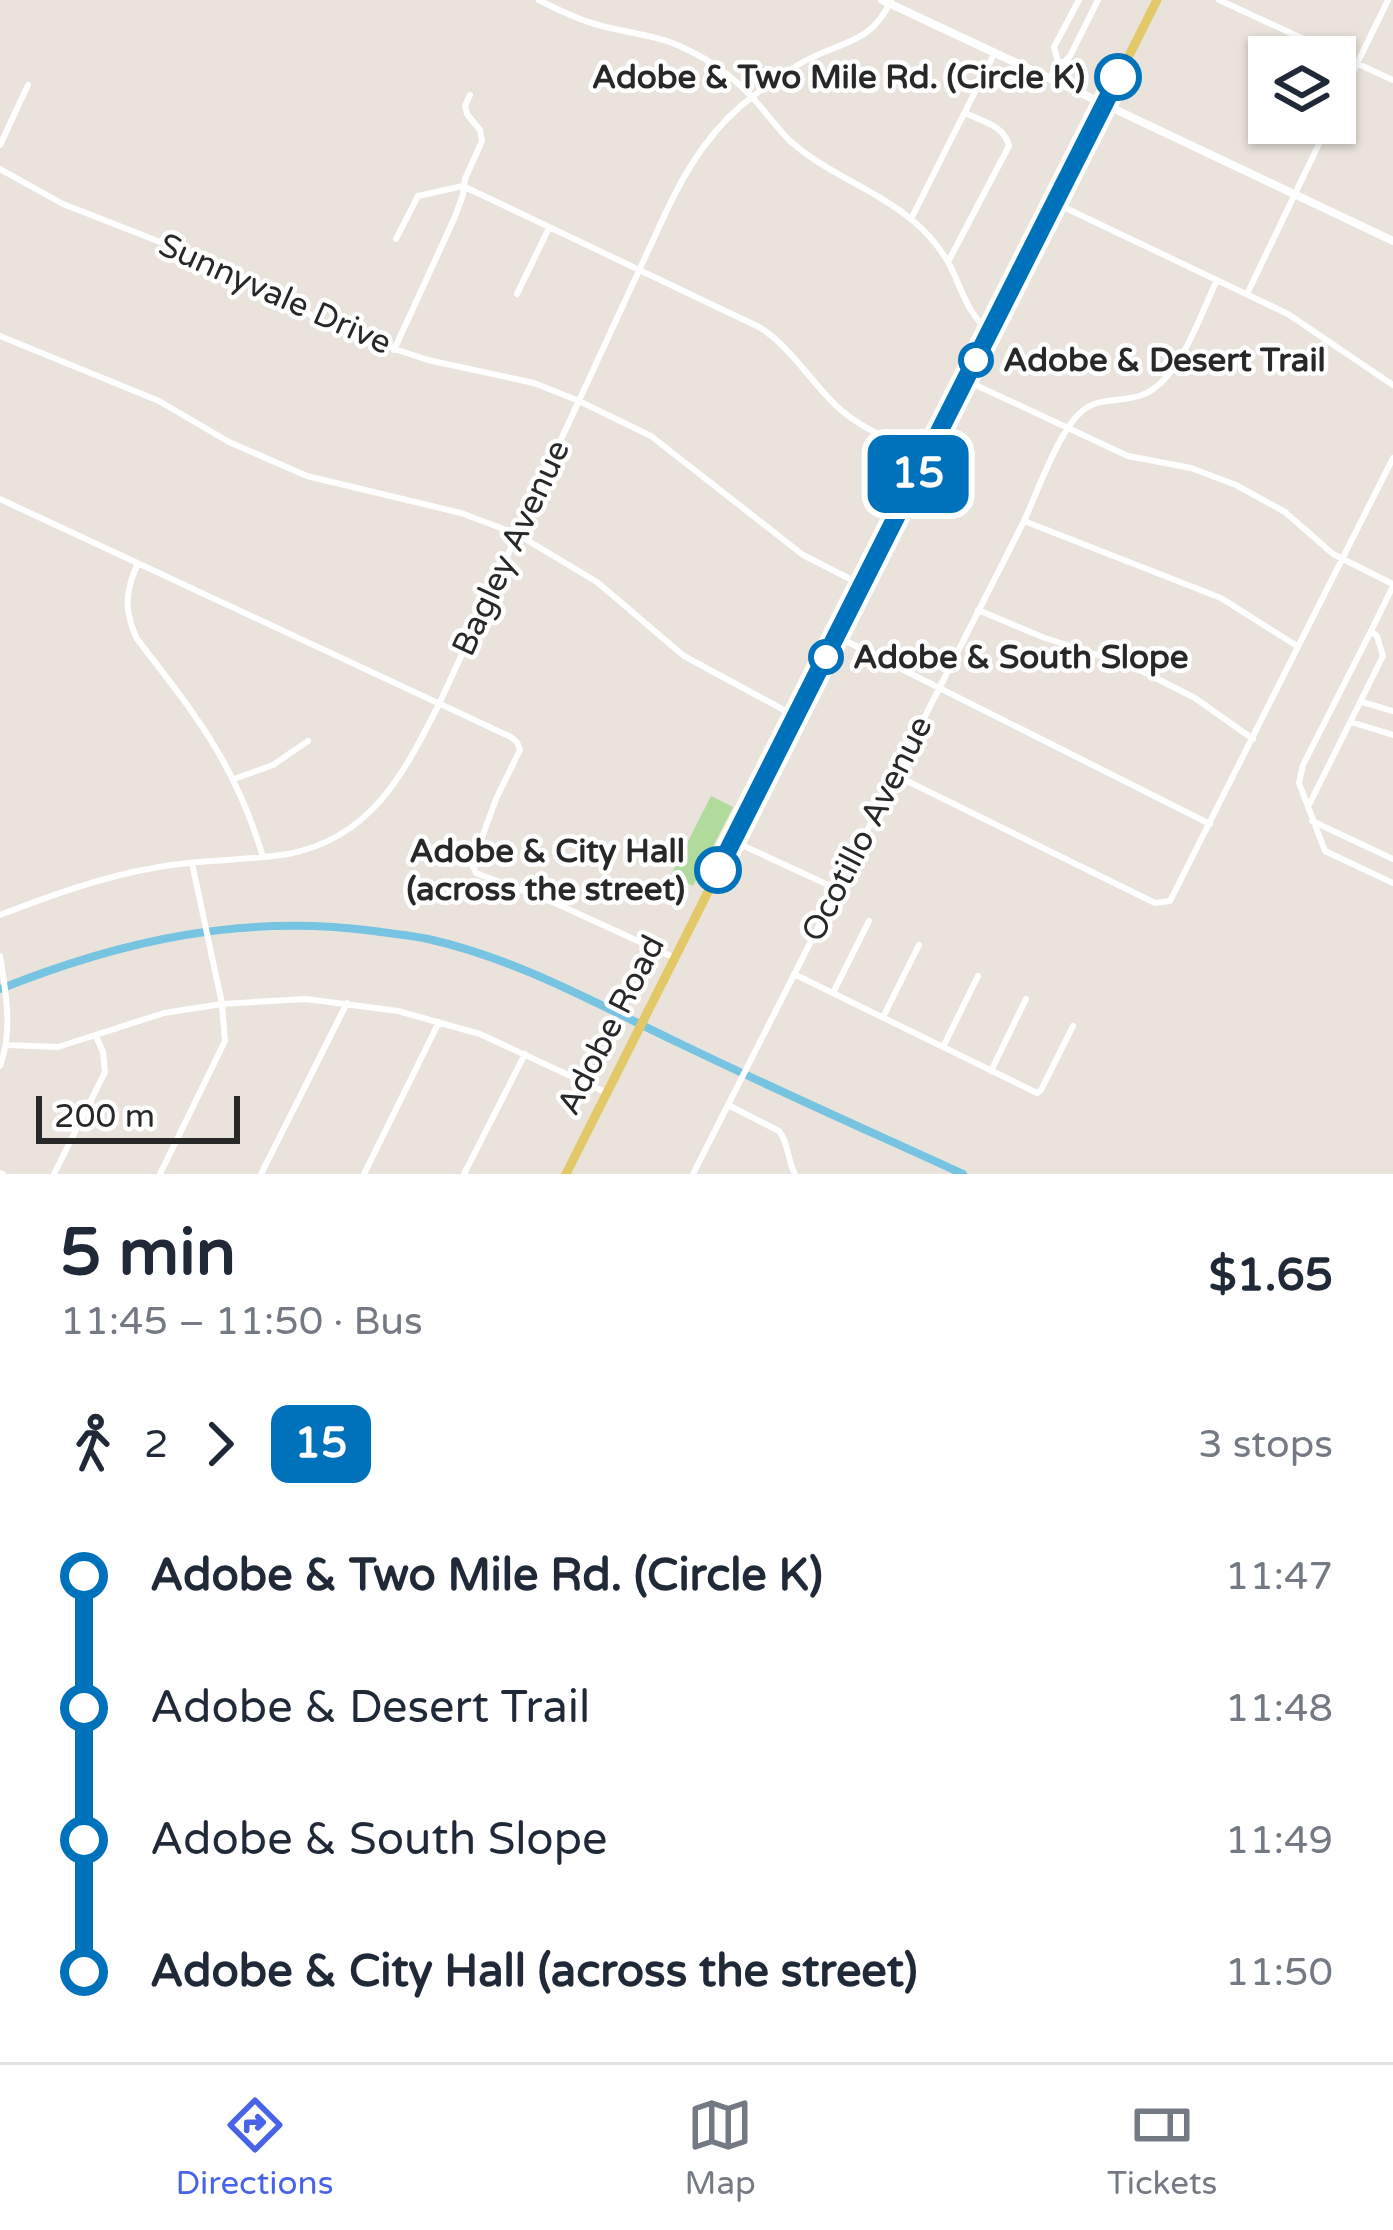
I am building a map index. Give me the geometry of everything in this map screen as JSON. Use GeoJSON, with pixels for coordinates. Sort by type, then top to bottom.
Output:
{"type":"FeatureCollection","features":[{"type":"Feature","properties":{"kind":"main road","name":"Adobe Road"},"geometry":{"type":"LineString","coordinates":[[566,1174],[1156,0]]}},
{"type":"Feature","properties":{"kind":"street"},"geometry":{"type":"LineString","coordinates":[[538,0],[595,25],[657,38],[712,62],[752,96],[789,140],[911,219],[948,262],[970,311],[990,332]]}},
{"type":"Feature","properties":{"kind":"street"},"geometry":{"type":"LineString","coordinates":[[1058,62],[1054,47],[1079,0]]}},
{"type":"Feature","properties":{"kind":"street"},"geometry":{"type":"LineString","coordinates":[[1058,62],[1070,56],[1098,0]]}},
{"type":"Feature","properties":{"kind":"street"},"geometry":{"type":"LineString","coordinates":[[1219,0],[1393,80]]}},
{"type":"Feature","properties":{"kind":"street"},"geometry":{"type":"LineString","coordinates":[[1357,63],[1388,0]]}},
{"type":"Feature","properties":{"kind":"street"},"geometry":{"type":"LineString","coordinates":[[888,1],[1393,241]]}},
{"type":"Feature","properties":{"kind":"street","name":"Bagley Avenue"},"geometry":{"type":"LineString","coordinates":[[0,915],[94,881],[163,866],[263,857],[313,847],[334,839],[382,802],[439,704],[697,154],[752,96],[802,62],[858,38],[881,22],[888,1]]}},
{"type":"Feature","properties":{"kind":"street"},"geometry":{"type":"LineString","coordinates":[[911,219],[994,52]]}},
{"type":"Feature","properties":{"kind":"street"},"geometry":{"type":"LineString","coordinates":[[1050,78],[1058,62]]}},
{"type":"Feature","properties":{"kind":"street"},"geometry":{"type":"LineString","coordinates":[[0,145],[28,86]]}},
{"type":"Feature","properties":{"kind":"street"},"geometry":{"type":"LineString","coordinates":[[394,350],[454,219],[482,141],[467,114],[470,95]]}},
{"type":"Feature","properties":{"kind":"street"},"geometry":{"type":"LineString","coordinates":[[948,262],[1009,146],[1001,131],[965,113]]}},
{"type":"Feature","properties":{"kind":"street"},"geometry":{"type":"LineString","coordinates":[[1247,294],[1318,144]]}},
{"type":"Feature","properties":{"kind":"street","name":"Sunnyvale Drive"},"geometry":{"type":"LineString","coordinates":[[0,169],[63,204],[209,261],[322,322],[394,350],[534,383],[580,401],[651,436],[786,543],[862,585]]}},
{"type":"Feature","properties":{"kind":"street"},"geometry":{"type":"LineString","coordinates":[[396,239],[415,198],[463,186],[770,334],[842,412],[927,457]]}},
{"type":"Feature","properties":{"kind":"street"},"geometry":{"type":"LineString","coordinates":[[1055,203],[1315,330],[1393,385]]}},
{"type":"Feature","properties":{"kind":"street"},"geometry":{"type":"LineString","coordinates":[[517,294],[549,227]]}},
{"type":"Feature","properties":{"kind":"street"},"geometry":{"type":"LineString","coordinates":[[1067,429],[1089,406],[1143,394],[1167,379],[1217,280]]}},
{"type":"Feature","properties":{"kind":"street"},"geometry":{"type":"LineString","coordinates":[[0,336],[159,401],[229,442],[307,476],[461,513],[517,534],[597,582],[683,656],[796,716]]}},
{"type":"Feature","properties":{"kind":"street"},"geometry":{"type":"LineString","coordinates":[[965,380],[1128,456],[1191,468],[1236,485],[1285,512],[1342,560],[1393,585],[1299,783],[1324,851],[1393,883]]}},
{"type":"Feature","properties":{"kind":"street","name":"Ocotillo Avenue"},"geometry":{"type":"LineString","coordinates":[[693,1174],[1067,429]]}},
{"type":"Feature","properties":{"kind":"street"},"geometry":{"type":"LineString","coordinates":[[896,776],[1155,904],[1164,904],[1175,894],[1393,458]]}},
{"type":"Feature","properties":{"kind":"street"},"geometry":{"type":"LineString","coordinates":[[0,499],[511,737],[520,750],[481,836],[473,869],[675,958]]}},
{"type":"Feature","properties":{"kind":"street"},"geometry":{"type":"LineString","coordinates":[[1024,521],[1221,598],[1298,647]]}},
{"type":"Feature","properties":{"kind":"street"},"geometry":{"type":"LineString","coordinates":[[137,564],[126,592],[131,626],[202,723],[234,779],[263,857]]}},
{"type":"Feature","properties":{"kind":"street"},"geometry":{"type":"LineString","coordinates":[[978,610],[1132,666],[1195,698],[1252,739]]}},
{"type":"Feature","properties":{"kind":"street"},"geometry":{"type":"LineString","coordinates":[[1308,808],[1383,656],[1371,631]]}},
{"type":"Feature","properties":{"kind":"street"},"geometry":{"type":"LineString","coordinates":[[836,636],[1210,824]]}},
{"type":"Feature","properties":{"kind":"street"},"geometry":{"type":"LineString","coordinates":[[1361,702],[1393,711]]}},
{"type":"Feature","properties":{"kind":"street"},"geometry":{"type":"LineString","coordinates":[[1351,722],[1393,735]]}},
{"type":"Feature","properties":{"kind":"street"},"geometry":{"type":"LineString","coordinates":[[234,779],[273,764],[308,741]]}},
{"type":"Feature","properties":{"kind":"street"},"geometry":{"type":"LineString","coordinates":[[1312,821],[1393,859]]}},
{"type":"Feature","properties":{"kind":"street"},"geometry":{"type":"LineString","coordinates":[[733,841],[837,889]]}},
{"type":"Feature","properties":{"kind":"street"},"geometry":{"type":"LineString","coordinates":[[160,1174],[225,1041],[222,1004],[192,863]]}},
{"type":"Feature","properties":{"kind":"street"},"geometry":{"type":"LineString","coordinates":[[833,993],[869,921]]}},
{"type":"Feature","properties":{"kind":"street"},"geometry":{"type":"LineString","coordinates":[[883,1018],[919,945]]}},
{"type":"Feature","properties":{"kind":"street"},"geometry":{"type":"LineString","coordinates":[[0,956],[8,1045],[0,1066]]}},
{"type":"Feature","properties":{"kind":"street"},"geometry":{"type":"LineString","coordinates":[[794,974],[1036,1093],[1073,1026]]}},
{"type":"Feature","properties":{"kind":"street"},"geometry":{"type":"LineString","coordinates":[[943,1047],[978,976]]}},
{"type":"Feature","properties":{"kind":"street"},"geometry":{"type":"LineString","coordinates":[[8,1045],[58,1047],[164,1013],[306,999],[347,1003],[480,1034],[606,1093]]}},
{"type":"Feature","properties":{"kind":"street"},"geometry":{"type":"LineString","coordinates":[[991,1071],[1026,999]]}},
{"type":"Feature","properties":{"kind":"street"},"geometry":{"type":"LineString","coordinates":[[261,1174],[347,1003]]}},
{"type":"Feature","properties":{"kind":"street"},"geometry":{"type":"LineString","coordinates":[[364,1174],[439,1022]]}},
{"type":"Feature","properties":{"kind":"street"},"geometry":{"type":"LineString","coordinates":[[54,1174],[105,1072],[96,1036]]}},
{"type":"Feature","properties":{"kind":"street"},"geometry":{"type":"LineString","coordinates":[[464,1174],[525,1054]]}},
{"type":"Feature","properties":{"kind":"street"},"geometry":{"type":"LineString","coordinates":[[728,1105],[779,1131],[795,1174]]}},
{"type":"Feature","properties":{"kind":"green space"},"geometry":{"type":"Polygon","coordinates":[[[711,796],[733,807],[693,886],[671,875],[711,796]]]}},
{"type":"Feature","properties":{"kind":"waterway"},"geometry":{"type":"LineString","coordinates":[[0,989],[92,957],[230,929],[325,927],[422,938],[494,958],[558,984],[963,1174]]}},
{"type":"Feature","properties":{"kind":"bus line","name":"15"},"geometry":{"type":"LineString","coordinates":[[718,870],[1118,77]]}},
{"type":"Feature","properties":{"kind":"place","name":"Adobe & Two Mile Rd. (Circle K)"},"geometry":{"type":"Point","coordinates":[1118,77]}},
{"type":"Feature","properties":{"kind":"place","name":"Adobe & Desert Trail"},"geometry":{"type":"Point","coordinates":[976,360]}},
{"type":"Feature","properties":{"kind":"place","name":"Adobe & South Slope"},"geometry":{"type":"Point","coordinates":[826,657]}},
{"type":"Feature","properties":{"kind":"place","name":"Adobe & City Hall (across the street)"},"geometry":{"type":"Point","coordinates":[718,870]}}]}
